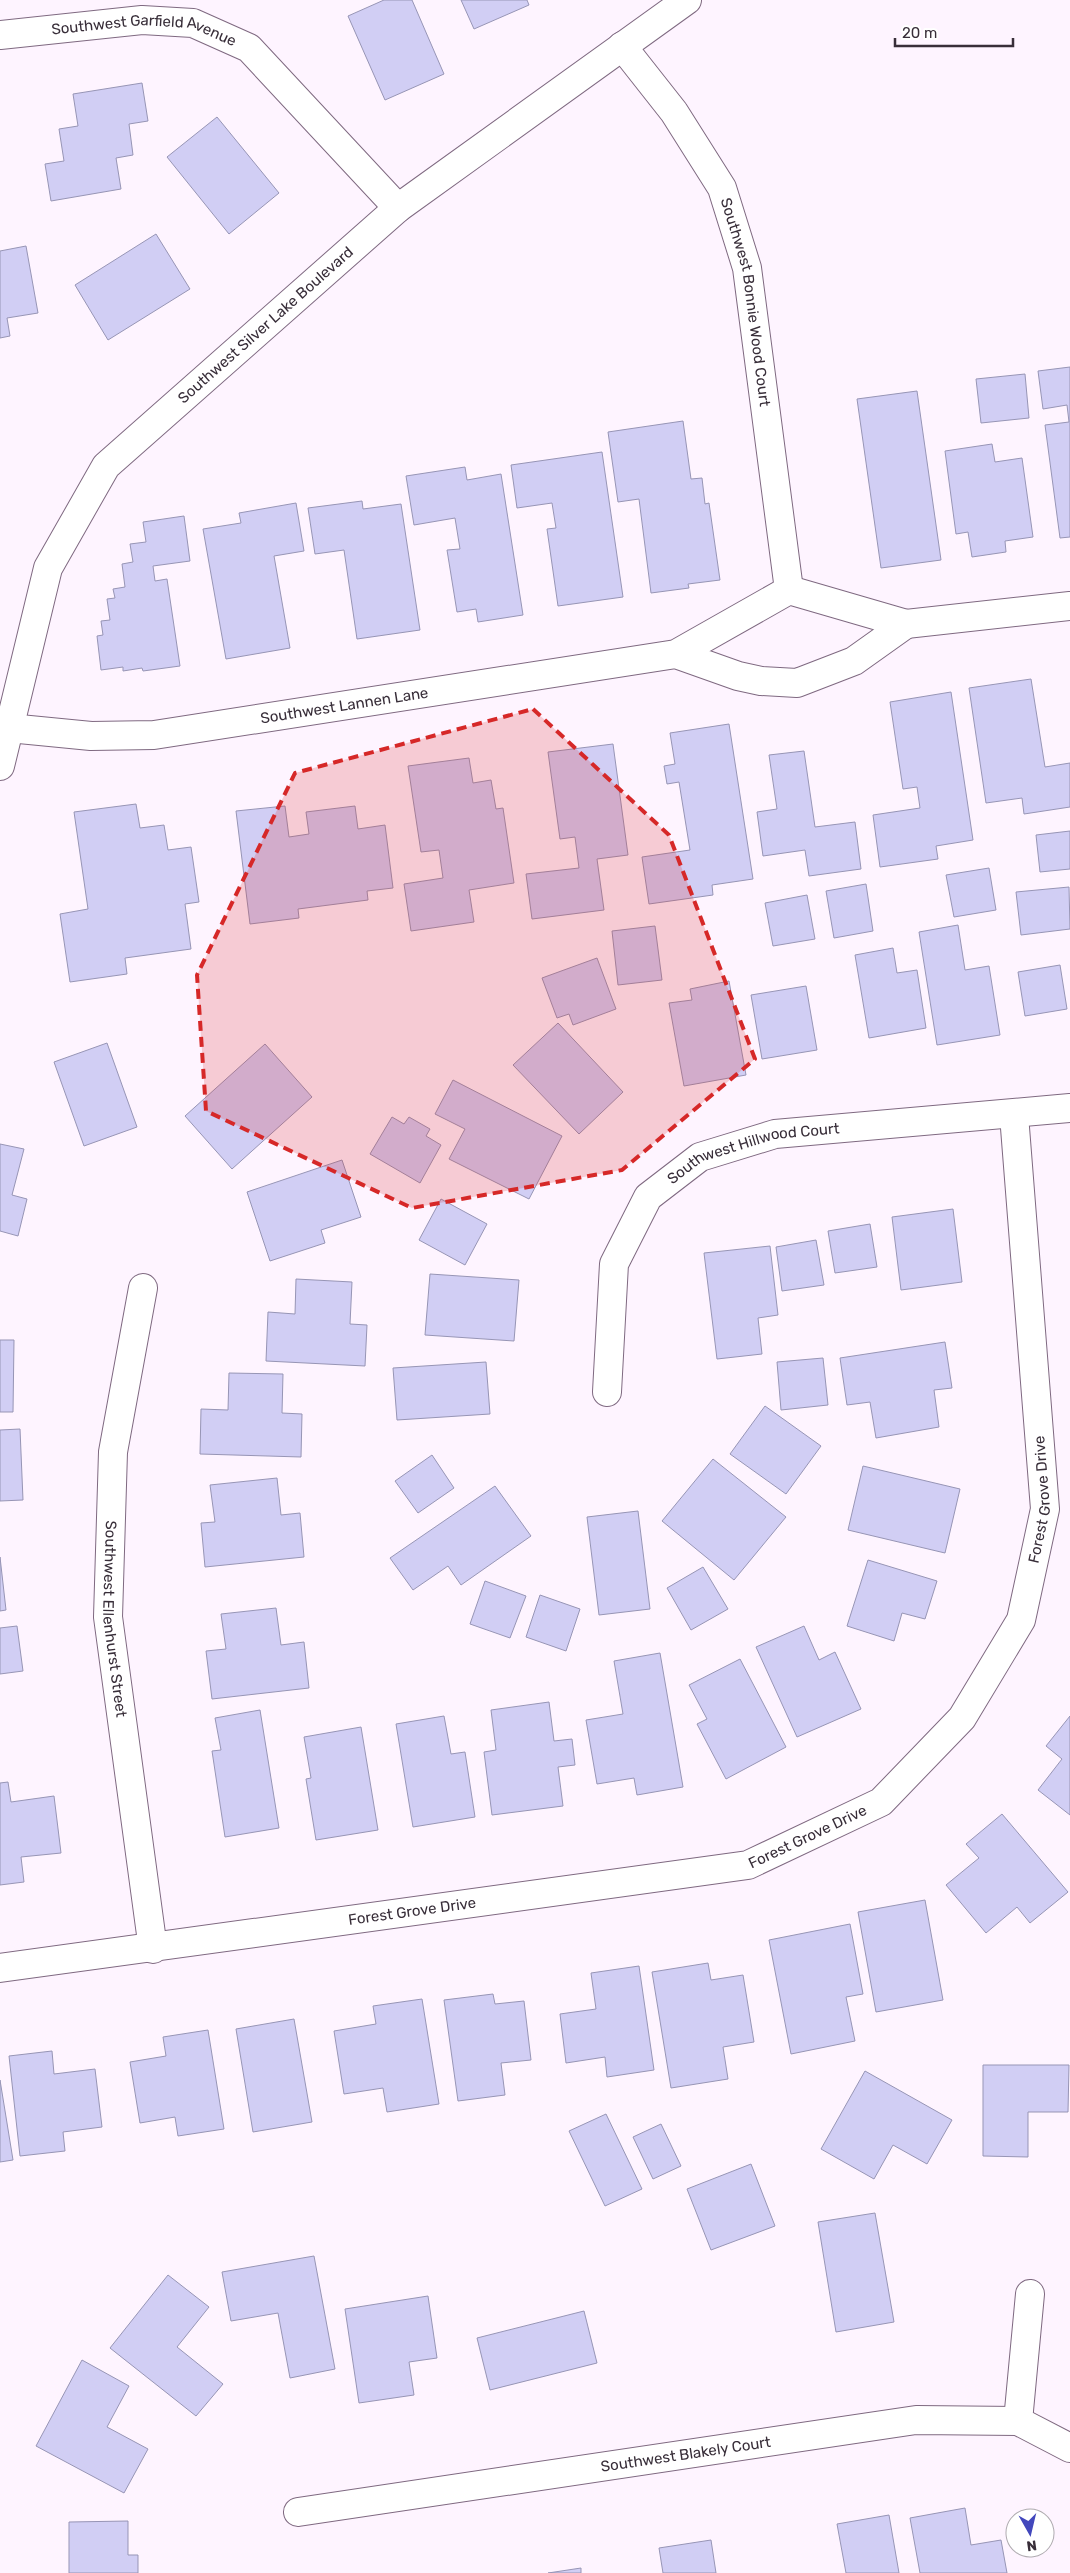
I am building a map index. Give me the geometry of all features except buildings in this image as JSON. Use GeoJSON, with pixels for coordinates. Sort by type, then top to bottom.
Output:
{"type":"FeatureCollection","features":[{"type":"Feature","properties":{"kind":"street","name":"Southwest Silver Lake Boulevard"},"geometry":{"type":"LineString","coordinates":[[0,766],[48,568],[106,466],[398,208],[687,0]]}},
{"type":"Feature","properties":{"kind":"street","name":"Southwest Garfield Avenue"},"geometry":{"type":"LineString","coordinates":[[0,35],[142,20],[193,23],[249,48],[398,208]]}},
{"type":"Feature","properties":{"kind":"street","name":"Southwest Bonnie Wood Court"},"geometry":{"type":"LineString","coordinates":[[622,46],[674,112],[722,188],[747,268],[789,590]]}},
{"type":"Feature","properties":{"kind":"street","name":"Southwest Lannen Lane"},"geometry":{"type":"LineString","coordinates":[[9,728],[91,736],[154,736],[676,654],[789,590],[906,624],[1070,606]]}},
{"type":"Feature","properties":{"kind":"street","name":"Southwest Lannen Lane"},"geometry":{"type":"LineString","coordinates":[[676,654],[738,676],[762,681],[797,682],[854,661],[906,624]]}},
{"type":"Feature","properties":{"kind":"street","name":"Southwest Hillwood Court"},"geometry":{"type":"LineString","coordinates":[[607,1392],[614,1264],[648,1197],[700,1157],[775,1134],[1014,1115],[1070,1108]]}},
{"type":"Feature","properties":{"kind":"street","name":"Forest Grove Drive"},"geometry":{"type":"LineString","coordinates":[[0,1968],[153,1949],[748,1865],[881,1802],[962,1718],[1020,1620],[1045,1509],[1014,1115]]}},
{"type":"Feature","properties":{"kind":"street","name":"Southwest Ellenhurst Street"},"geometry":{"type":"LineString","coordinates":[[143,1288],[113,1452],[108,1617],[153,1949]]}},
{"type":"Feature","properties":{"kind":"street"},"geometry":{"type":"LineString","coordinates":[[1018,2421],[1030,2294]]}},
{"type":"Feature","properties":{"kind":"street","name":"Southwest Blakely Court"},"geometry":{"type":"LineString","coordinates":[[298,2512],[916,2420],[1018,2421],[1070,2448]]}},
{"type":"Feature","properties":{"kind":"highlighted area"},"geometry":{"type":"Polygon","coordinates":[[[533,709],[669,835],[755,1059],[622,1170],[412,1208],[206,1111],[197,975],[295,773],[533,709]]]}}]}
